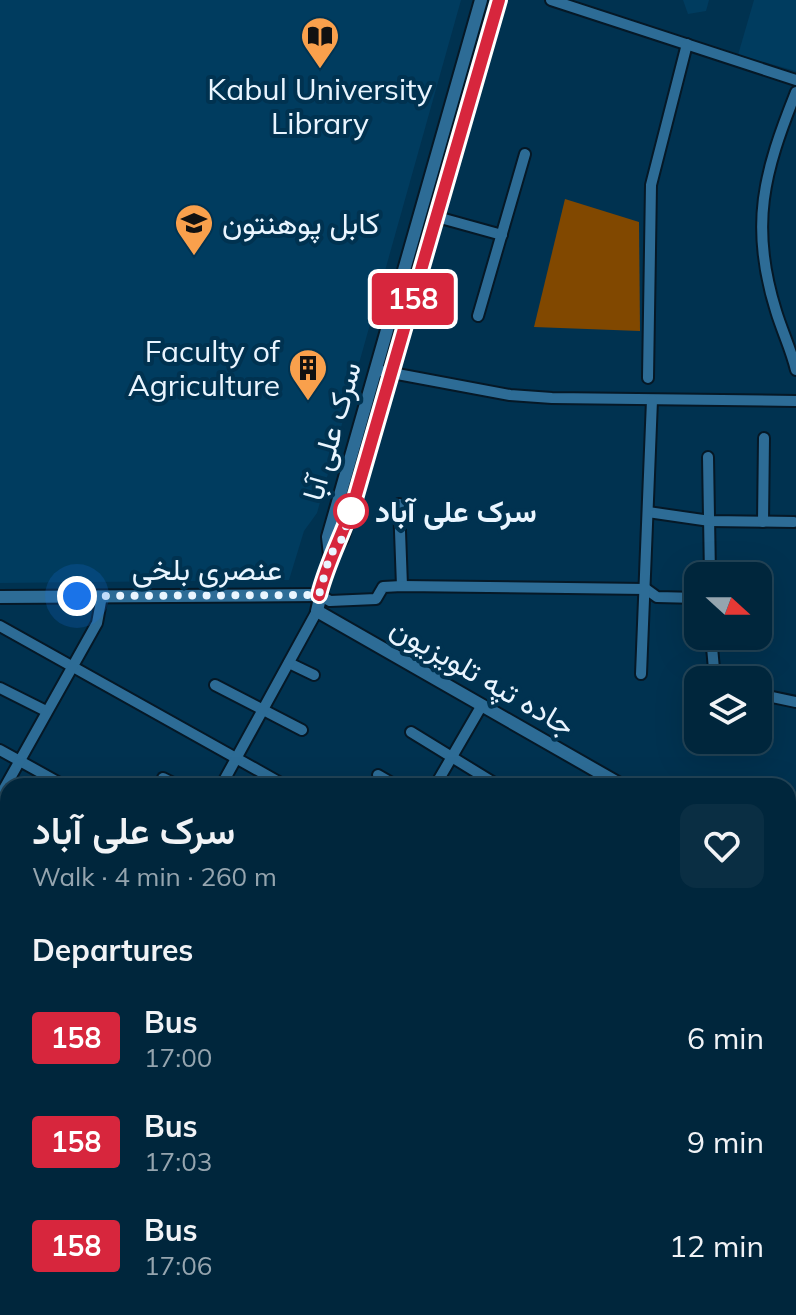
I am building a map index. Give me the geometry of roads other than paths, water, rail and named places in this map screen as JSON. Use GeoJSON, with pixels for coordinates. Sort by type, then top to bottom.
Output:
{"type":"FeatureCollection","features":[{"type":"Feature","properties":{"kind":"street","name":"سرک علی آبا"},"geometry":{"type":"LineString","coordinates":[[330,555],[328,537],[481,0]]}},
{"type":"Feature","properties":{"kind":"street"},"geometry":{"type":"LineString","coordinates":[[225,778],[317,611],[330,555],[342,539],[392,372],[499,0]]}},
{"type":"Feature","properties":{"kind":"street"},"geometry":{"type":"LineString","coordinates":[[551,0],[796,80]]}},
{"type":"Feature","properties":{"kind":"street"},"geometry":{"type":"LineString","coordinates":[[648,378],[651,185],[687,44]]}},
{"type":"Feature","properties":{"kind":"street"},"geometry":{"type":"LineString","coordinates":[[796,92],[777,140],[761,203],[775,309],[796,370]]}},
{"type":"Feature","properties":{"kind":"street"},"geometry":{"type":"LineString","coordinates":[[453,102],[469,106]]}},
{"type":"Feature","properties":{"kind":"street"},"geometry":{"type":"LineString","coordinates":[[478,316],[525,154]]}},
{"type":"Feature","properties":{"kind":"street"},"geometry":{"type":"LineString","coordinates":[[437,217],[502,235]]}},
{"type":"Feature","properties":{"kind":"street"},"geometry":{"type":"LineString","coordinates":[[376,370],[510,395],[796,401]]}},
{"type":"Feature","properties":{"kind":"street"},"geometry":{"type":"LineString","coordinates":[[641,674],[652,400]]}},
{"type":"Feature","properties":{"kind":"street"},"geometry":{"type":"LineString","coordinates":[[763,522],[764,438]]}},
{"type":"Feature","properties":{"kind":"street"},"geometry":{"type":"LineString","coordinates":[[708,457],[710,562]]}},
{"type":"Feature","properties":{"kind":"street"},"geometry":{"type":"LineString","coordinates":[[399,504],[402,586]]}},
{"type":"Feature","properties":{"kind":"street"},"geometry":{"type":"LineString","coordinates":[[648,512],[710,521],[794,522]]}},
{"type":"Feature","properties":{"kind":"street"},"geometry":{"type":"LineString","coordinates":[[319,595],[330,601],[376,599],[383,587],[402,586],[646,589],[657,597],[684,598]]}},
{"type":"Feature","properties":{"kind":"street","name":"عنصری بلخی"},"geometry":{"type":"LineString","coordinates":[[0,597],[319,595]]}},
{"type":"Feature","properties":{"kind":"street"},"geometry":{"type":"LineString","coordinates":[[10,778],[97,623],[102,596]]}},
{"type":"Feature","properties":{"kind":"street","name":"جاده تپه تلویزیون"},"geometry":{"type":"LineString","coordinates":[[317,611],[609,778]]}},
{"type":"Feature","properties":{"kind":"street"},"geometry":{"type":"LineString","coordinates":[[0,626],[271,778]]}},
{"type":"Feature","properties":{"kind":"street"},"geometry":{"type":"LineString","coordinates":[[289,663],[314,675]]}},
{"type":"Feature","properties":{"kind":"street"},"geometry":{"type":"LineString","coordinates":[[215,685],[302,730]]}},
{"type":"Feature","properties":{"kind":"street"},"geometry":{"type":"LineString","coordinates":[[0,688],[46,711]]}},
{"type":"Feature","properties":{"kind":"street"},"geometry":{"type":"LineString","coordinates":[[772,697],[796,702]]}},
{"type":"Feature","properties":{"kind":"street"},"geometry":{"type":"LineString","coordinates":[[440,778],[482,705]]}},
{"type":"Feature","properties":{"kind":"street"},"geometry":{"type":"LineString","coordinates":[[411,732],[485,778]]}},
{"type":"Feature","properties":{"kind":"street"},"geometry":{"type":"LineString","coordinates":[[0,750],[51,778]]}},
{"type":"Feature","properties":{"kind":"street"},"geometry":{"type":"LineString","coordinates":[[378,775],[383,778]]}},
{"type":"Feature","properties":{"kind":"place","name":"Kabul University Library"},"geometry":{"type":"Point","coordinates":[320,70]}},
{"type":"Feature","properties":{"kind":"place","name":"کابل پوهنتون"},"geometry":{"type":"Point","coordinates":[194,257]}},
{"type":"Feature","properties":{"kind":"place","name":"Faculty of Agriculture"},"geometry":{"type":"Point","coordinates":[308,402]}},
{"type":"Feature","properties":{"kind":"place","name":"سرک علی آباد"},"geometry":{"type":"Point","coordinates":[351,511]}}]}
